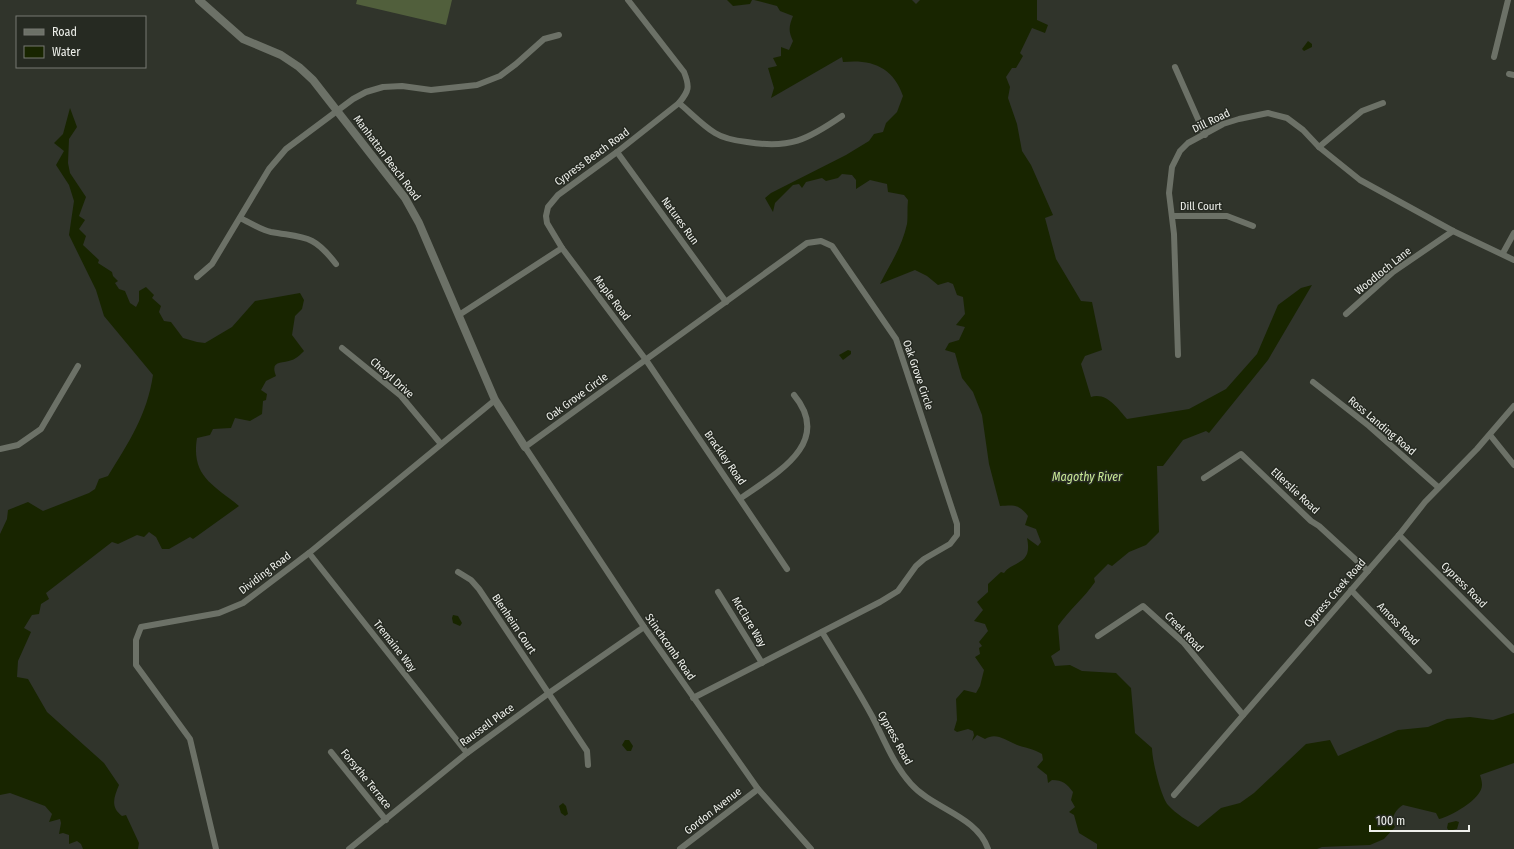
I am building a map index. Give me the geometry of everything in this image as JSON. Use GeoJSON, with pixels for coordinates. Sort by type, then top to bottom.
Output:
{"type":"FeatureCollection","features":[{"type":"Feature","properties":{"kind":"street","name":"Manhattan Beach Road"},"geometry":{"type":"LineString","coordinates":[[199,0],[243,39],[278,53],[299,67],[313,80],[405,198],[419,223],[495,400],[525,446]]}},
{"type":"Feature","properties":{"kind":"street","name":"Cypress Beach Road"},"geometry":{"type":"LineString","coordinates":[[562,248],[547,223],[546,216],[548,207],[558,195],[617,152],[679,103],[688,93],[688,82],[684,72],[628,0]]}},
{"type":"Feature","properties":{"kind":"street"},"geometry":{"type":"LineString","coordinates":[[1494,57],[1508,0]]}},
{"type":"Feature","properties":{"kind":"street"},"geometry":{"type":"LineString","coordinates":[[197,277],[212,264],[269,169],[286,149],[338,111],[353,98],[383,87],[402,86],[431,90],[477,85],[505,72],[544,39],[559,35]]}},
{"type":"Feature","properties":{"kind":"street"},"geometry":{"type":"LineString","coordinates":[[1175,67],[1205,135]]}},
{"type":"Feature","properties":{"kind":"street"},"geometry":{"type":"LineString","coordinates":[[679,103],[716,134],[740,141],[766,145],[790,144],[815,135],[842,116]]}},
{"type":"Feature","properties":{"kind":"street"},"geometry":{"type":"LineString","coordinates":[[1319,147],[1362,111],[1383,103]]}},
{"type":"Feature","properties":{"kind":"street","name":"Dill Road"},"geometry":{"type":"LineString","coordinates":[[1178,355],[1172,216],[1169,182],[1175,158],[1188,143],[1223,124],[1238,118],[1272,113],[1292,121],[1319,147],[1360,180],[1452,230],[1503,253],[1514,260]]}},
{"type":"Feature","properties":{"kind":"street","name":"Natures Run"},"geometry":{"type":"LineString","coordinates":[[617,152],[726,302]]}},
{"type":"Feature","properties":{"kind":"street","name":"Dill Court"},"geometry":{"type":"LineString","coordinates":[[1172,216],[1227,216],[1253,226]]}},
{"type":"Feature","properties":{"kind":"street"},"geometry":{"type":"LineString","coordinates":[[240,218],[270,232],[308,238],[325,250],[336,264]]}},
{"type":"Feature","properties":{"kind":"street","name":"Woodloch Lane"},"geometry":{"type":"LineString","coordinates":[[1346,314],[1393,272],[1452,230]]}},
{"type":"Feature","properties":{"kind":"street"},"geometry":{"type":"LineString","coordinates":[[1503,253],[1514,233]]}},
{"type":"Feature","properties":{"kind":"street","name":"Oak Grove Circle"},"geometry":{"type":"LineString","coordinates":[[525,446],[808,243],[821,241],[832,246],[896,339],[957,524],[957,535],[950,544],[920,562],[898,591],[693,698]]}},
{"type":"Feature","properties":{"kind":"street"},"geometry":{"type":"LineString","coordinates":[[459,315],[562,248]]}},
{"type":"Feature","properties":{"kind":"street","name":"Maple Road"},"geometry":{"type":"LineString","coordinates":[[562,248],[646,360]]}},
{"type":"Feature","properties":{"kind":"street","name":"Cheryl Drive"},"geometry":{"type":"LineString","coordinates":[[342,348],[401,396],[441,444]]}},
{"type":"Feature","properties":{"kind":"street","name":"Brackley Road"},"geometry":{"type":"LineString","coordinates":[[646,360],[741,498],[787,569]]}},
{"type":"Feature","properties":{"kind":"street"},"geometry":{"type":"LineString","coordinates":[[0,449],[18,445],[42,429],[78,366]]}},
{"type":"Feature","properties":{"kind":"street","name":"Ross Landing Road"},"geometry":{"type":"LineString","coordinates":[[1312,382],[1369,426],[1438,487]]}},
{"type":"Feature","properties":{"kind":"street"},"geometry":{"type":"LineString","coordinates":[[741,498],[790,463],[800,450],[806,434],[808,418],[802,404],[794,395]]}},
{"type":"Feature","properties":{"kind":"street","name":"Dividing Road"},"geometry":{"type":"LineString","coordinates":[[216,849],[190,739],[136,665],[136,640],[141,627],[219,613],[243,603],[309,553],[495,400]]}},
{"type":"Feature","properties":{"kind":"street","name":"Cypress Creek Road"},"geometry":{"type":"LineString","coordinates":[[1174,795],[1399,535],[1414,514],[1438,487],[1490,435],[1514,406]]}},
{"type":"Feature","properties":{"kind":"street"},"geometry":{"type":"LineString","coordinates":[[1490,435],[1514,465]]}},
{"type":"Feature","properties":{"kind":"street","name":"Stinchcomb Road"},"geometry":{"type":"LineString","coordinates":[[525,446],[644,627],[693,698],[758,789],[811,849]]}},
{"type":"Feature","properties":{"kind":"street","name":"Ellerslie Road"},"geometry":{"type":"LineString","coordinates":[[1204,478],[1241,454],[1311,521],[1322,529],[1368,571]]}},
{"type":"Feature","properties":{"kind":"street","name":"Cypress Road"},"geometry":{"type":"LineString","coordinates":[[1399,535],[1514,650]]}},
{"type":"Feature","properties":{"kind":"street","name":"Tremaine Way"},"geometry":{"type":"LineString","coordinates":[[309,553],[467,753]]}},
{"type":"Feature","properties":{"kind":"street","name":"Blenheim Court"},"geometry":{"type":"LineString","coordinates":[[458,572],[471,580],[479,589],[587,751],[588,765]]}},
{"type":"Feature","properties":{"kind":"street","name":"Amoss Road"},"geometry":{"type":"LineString","coordinates":[[1351,590],[1429,671]]}},
{"type":"Feature","properties":{"kind":"street","name":"McClare Way"},"geometry":{"type":"LineString","coordinates":[[718,592],[762,663]]}},
{"type":"Feature","properties":{"kind":"street","name":"Creek Road"},"geometry":{"type":"LineString","coordinates":[[1098,636],[1143,606],[1184,643],[1243,715]]}},
{"type":"Feature","properties":{"kind":"street","name":"Raussell Place"},"geometry":{"type":"LineString","coordinates":[[350,849],[467,753],[549,693],[644,627]]}},
{"type":"Feature","properties":{"kind":"street","name":"Cypress Road"},"geometry":{"type":"LineString","coordinates":[[822,632],[872,716],[891,756],[911,785],[934,804],[975,828],[988,849]]}},
{"type":"Feature","properties":{"kind":"street","name":"Forsythe Terrace"},"geometry":{"type":"LineString","coordinates":[[331,752],[386,820]]}},
{"type":"Feature","properties":{"kind":"street","name":"Gordon Avenue"},"geometry":{"type":"LineString","coordinates":[[680,849],[758,789]]}},
{"type":"Feature","properties":{"kind":"shaded area"},"geometry":{"type":"Polygon","coordinates":[[[357,0],[452,0],[446,25],[356,4],[357,0]]]}},
{"type":"Feature","properties":{"kind":"water"},"geometry":{"type":"Polygon","coordinates":[[[727,0],[752,0],[750,4],[733,6],[727,0]]]}},
{"type":"Feature","properties":{"kind":"water","name":"Magothy River"},"geometry":{"type":"Polygon","coordinates":[[[754,0],[912,0],[916,4],[920,0],[1037,0],[1037,20],[1048,25],[1045,33],[1032,28],[1020,53],[1023,56],[1016,68],[1012,68],[1006,77],[1010,87],[1008,98],[1017,124],[1022,151],[1031,165],[1053,215],[1045,218],[1056,259],[1081,301],[1092,302],[1102,350],[1085,356],[1081,364],[1091,397],[1102,397],[1112,402],[1127,419],[1189,409],[1226,389],[1257,354],[1278,305],[1301,288],[1312,285],[1268,360],[1209,433],[1206,431],[1183,440],[1163,466],[1157,466],[1159,532],[1146,545],[1129,552],[1112,566],[1108,564],[1094,578],[1095,582],[1091,588],[1058,626],[1060,650],[1051,656],[1055,666],[1070,665],[1082,671],[1116,673],[1131,688],[1135,733],[1152,748],[1157,778],[1165,801],[1168,805],[1182,817],[1198,827],[1221,808],[1240,803],[1254,793],[1306,744],[1330,740],[1338,756],[1398,730],[1428,727],[1447,719],[1470,717],[1493,720],[1514,713],[1514,763],[1480,775],[1482,785],[1477,796],[1465,806],[1444,818],[1439,819],[1436,813],[1403,805],[1394,815],[1393,821],[1395,827],[1384,839],[1370,845],[1322,847],[1317,849],[1097,849],[1097,844],[1079,833],[1074,815],[1069,812],[1075,807],[1071,800],[1073,792],[1062,782],[1052,780],[1048,783],[1047,775],[1037,767],[1043,760],[1042,754],[997,736],[985,739],[977,735],[972,741],[974,735],[973,731],[968,729],[957,732],[954,730],[957,720],[956,699],[964,690],[976,693],[980,686],[984,670],[975,657],[980,654],[979,648],[982,646],[979,642],[988,631],[985,624],[974,621],[983,610],[977,602],[988,592],[988,584],[1001,572],[1004,573],[1025,558],[1028,547],[1027,538],[1038,546],[1041,542],[1036,529],[1025,525],[1028,516],[1022,509],[1016,506],[1000,506],[989,464],[982,415],[973,392],[962,378],[955,353],[945,350],[949,343],[959,340],[965,327],[956,325],[965,314],[963,297],[957,295],[953,284],[948,282],[938,285],[927,276],[915,270],[880,284],[899,248],[905,232],[907,224],[908,200],[904,195],[888,192],[887,184],[870,180],[856,189],[856,180],[852,175],[842,174],[838,178],[826,181],[822,178],[806,182],[802,188],[799,184],[793,185],[775,203],[773,212],[765,198],[771,193],[846,155],[869,141],[874,134],[883,132],[886,123],[897,112],[903,96],[899,86],[887,72],[880,67],[863,62],[843,62],[842,57],[771,98],[774,88],[768,68],[777,66],[773,58],[781,56],[781,47],[789,50],[793,41],[790,34],[790,28],[793,16],[780,11],[777,6],[754,0]]]}},
{"type":"Feature","properties":{"kind":"water"},"geometry":{"type":"Polygon","coordinates":[[[1308,41],[1312,44],[1312,47],[1304,51],[1302,49],[1308,41]]]}},
{"type":"Feature","properties":{"kind":"water"},"geometry":{"type":"Polygon","coordinates":[[[70,108],[77,127],[69,139],[68,163],[70,173],[86,197],[79,216],[85,220],[79,229],[86,236],[83,245],[99,260],[98,263],[112,272],[113,276],[118,281],[115,283],[119,289],[125,291],[130,303],[136,307],[139,301],[139,291],[146,287],[154,295],[152,298],[161,306],[159,312],[164,321],[171,322],[183,338],[205,343],[232,327],[255,301],[300,293],[304,300],[302,309],[295,316],[292,335],[304,351],[294,359],[278,364],[274,367],[276,376],[266,381],[261,390],[267,394],[266,400],[263,401],[262,414],[250,421],[235,418],[231,428],[213,429],[210,435],[197,438],[197,462],[201,470],[212,485],[239,506],[193,539],[190,537],[169,549],[162,549],[156,537],[149,532],[144,537],[137,535],[118,544],[112,542],[46,593],[49,599],[41,604],[39,614],[32,615],[24,628],[31,632],[18,661],[17,677],[28,679],[47,712],[104,763],[119,785],[114,805],[118,813],[122,816],[126,815],[139,843],[138,849],[83,849],[81,844],[77,841],[69,844],[69,835],[63,833],[59,834],[61,823],[60,819],[49,822],[52,814],[45,806],[10,793],[0,795],[0,534],[7,519],[8,510],[28,502],[43,511],[89,493],[95,489],[99,479],[108,476],[136,428],[142,416],[153,375],[104,316],[96,290],[69,235],[74,201],[69,185],[56,165],[64,151],[54,143],[63,134],[70,108]]]}},
{"type":"Feature","properties":{"kind":"water"},"geometry":{"type":"Polygon","coordinates":[[[848,350],[851,351],[851,354],[843,360],[839,355],[848,350]]]}},
{"type":"Feature","properties":{"kind":"water"},"geometry":{"type":"Polygon","coordinates":[[[453,615],[458,616],[462,623],[460,626],[453,623],[453,615]]]}},
{"type":"Feature","properties":{"kind":"water"},"geometry":{"type":"Polygon","coordinates":[[[625,740],[629,740],[633,746],[631,751],[627,751],[622,745],[625,740]]]}},
{"type":"Feature","properties":{"kind":"water"},"geometry":{"type":"Polygon","coordinates":[[[563,803],[566,806],[568,814],[565,816],[561,813],[559,806],[563,803]]]}},
{"type":"Feature","properties":{"kind":"water"},"geometry":{"type":"Polygon","coordinates":[[[1456,821],[1459,822],[1457,829],[1449,831],[1447,828],[1448,823],[1456,821]]]}}]}
